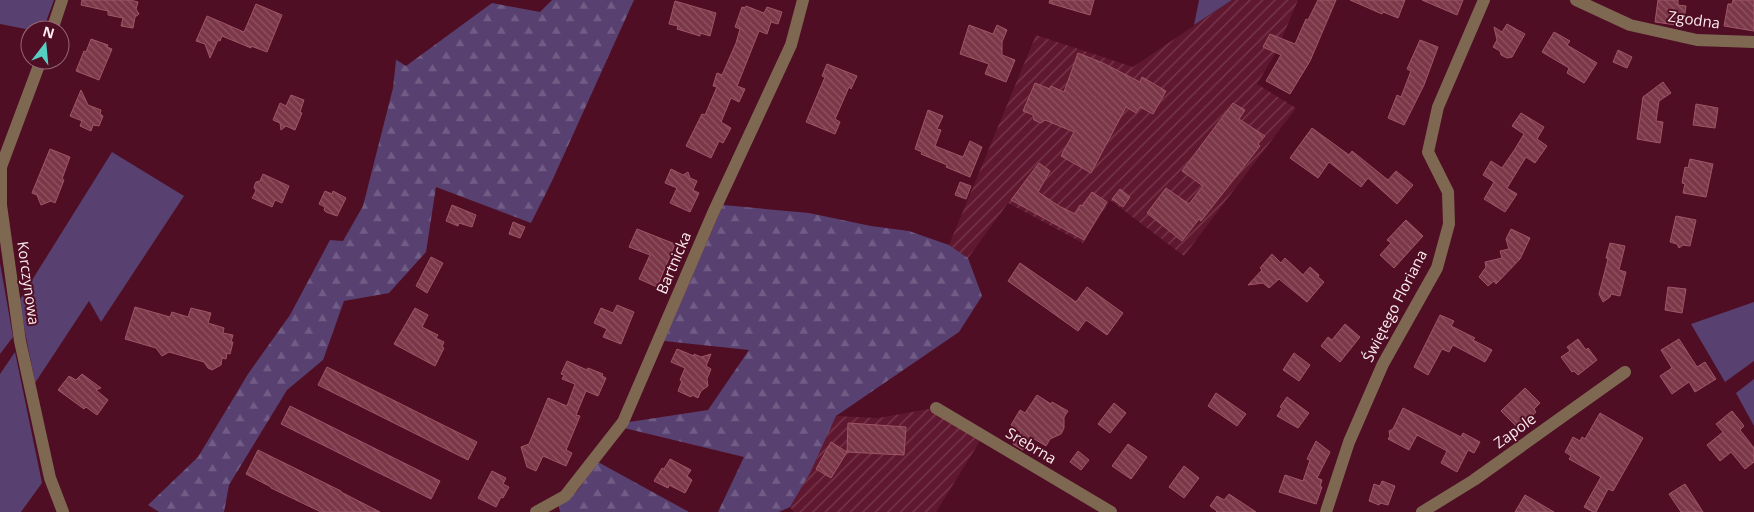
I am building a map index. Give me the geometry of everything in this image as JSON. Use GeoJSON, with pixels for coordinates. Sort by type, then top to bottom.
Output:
{"type":"FeatureCollection","features":[{"type":"Feature","properties":{"kind":"street"},"geometry":{"type":"LineString","coordinates":[[55,20],[62,0]]}},
{"type":"Feature","properties":{"kind":"street","name":"Bartnicka"},"geometry":{"type":"LineString","coordinates":[[536,512],[565,496],[623,422],[713,213],[791,45],[804,0]]}},
{"type":"Feature","properties":{"kind":"street","name":"Świętego Floriana"},"geometry":{"type":"LineString","coordinates":[[1326,512],[1349,442],[1383,364],[1437,268],[1449,224],[1448,192],[1428,152],[1438,107],[1484,0]]}},
{"type":"Feature","properties":{"kind":"street","name":"Zgodna"},"geometry":{"type":"LineString","coordinates":[[1576,0],[1630,25],[1697,40],[1754,42]]}},
{"type":"Feature","properties":{"kind":"street","name":"Korczynowa"},"geometry":{"type":"LineString","coordinates":[[37,70],[1,167],[1,205],[20,340],[50,478],[63,512]]}},
{"type":"Feature","properties":{"kind":"street","name":"Zapole"},"geometry":{"type":"LineString","coordinates":[[1422,512],[1474,480],[1625,372]]}},
{"type":"Feature","properties":{"kind":"street","name":"Srebrna"},"geometry":{"type":"LineString","coordinates":[[936,408],[1111,512]]}},
{"type":"Feature","properties":{"kind":"shaded area"},"geometry":{"type":"Polygon","coordinates":[[[1232,0],[1298,0],[1276,52],[1257,84],[1296,108],[1184,256],[1110,200],[1083,243],[1008,203],[968,258],[949,245],[1036,35],[1133,67],[1232,0]]]}},
{"type":"Feature","properties":{"kind":"shaded area"},"geometry":{"type":"Polygon","coordinates":[[[929,409],[980,441],[936,512],[794,512],[790,507],[810,473],[836,416],[878,418],[929,409]]]}},
{"type":"Feature","properties":{"kind":"green space"},"geometry":{"type":"Polygon","coordinates":[[[0,0],[54,0],[47,20],[20,20],[20,28],[0,24],[0,0]]]}},
{"type":"Feature","properties":{"kind":"green space"},"geometry":{"type":"Polygon","coordinates":[[[552,0],[634,0],[531,223],[436,187],[426,252],[389,293],[344,301],[323,360],[287,390],[229,485],[224,512],[159,512],[148,505],[198,457],[248,374],[290,315],[330,240],[343,241],[363,206],[393,88],[395,59],[406,66],[492,3],[540,12],[552,0]]]}},
{"type":"Feature","properties":{"kind":"green space"},"geometry":{"type":"Polygon","coordinates":[[[1199,0],[1232,0],[1194,25],[1199,0]]]}},
{"type":"Feature","properties":{"kind":"green space"},"geometry":{"type":"Polygon","coordinates":[[[112,152],[184,196],[101,322],[89,301],[35,383],[19,301],[112,152]]]}},
{"type":"Feature","properties":{"kind":"green space"},"geometry":{"type":"Polygon","coordinates":[[[723,205],[809,213],[871,226],[909,231],[949,245],[968,258],[982,296],[959,332],[836,416],[810,473],[790,507],[779,512],[718,512],[744,457],[624,428],[629,422],[708,410],[749,350],[664,341],[723,205]]]}},
{"type":"Feature","properties":{"kind":"green space"},"geometry":{"type":"Polygon","coordinates":[[[0,263],[13,337],[0,354],[0,263]]]}},
{"type":"Feature","properties":{"kind":"green space"},"geometry":{"type":"Polygon","coordinates":[[[1754,302],[1754,361],[1725,382],[1691,324],[1754,302]]]}},
{"type":"Feature","properties":{"kind":"green space"},"geometry":{"type":"Polygon","coordinates":[[[15,352],[42,483],[21,512],[0,512],[0,374],[15,352]]]}},
{"type":"Feature","properties":{"kind":"green space"},"geometry":{"type":"Polygon","coordinates":[[[1754,379],[1754,426],[1736,393],[1754,379]]]}},
{"type":"Feature","properties":{"kind":"green space"},"geometry":{"type":"Polygon","coordinates":[[[598,462],[689,512],[560,512],[559,506],[578,490],[598,462]]]}},
{"type":"Feature","properties":{"kind":"building"},"geometry":{"type":"Polygon","coordinates":[[[82,0],[130,0],[138,2],[136,9],[139,14],[135,17],[133,28],[121,26],[123,18],[108,15],[108,11],[81,5],[82,0]]]}},
{"type":"Feature","properties":{"kind":"building"},"geometry":{"type":"Polygon","coordinates":[[[1050,0],[1094,0],[1090,15],[1049,3],[1050,0]]]}},
{"type":"Feature","properties":{"kind":"building"},"geometry":{"type":"Polygon","coordinates":[[[1318,0],[1336,0],[1310,61],[1290,94],[1266,81],[1281,55],[1263,47],[1270,34],[1295,44],[1306,19],[1308,20],[1318,0]]]}},
{"type":"Feature","properties":{"kind":"building"},"geometry":{"type":"Polygon","coordinates":[[[1350,0],[1405,0],[1398,18],[1383,12],[1382,14],[1350,0]]]}},
{"type":"Feature","properties":{"kind":"building"},"geometry":{"type":"Polygon","coordinates":[[[1422,0],[1463,0],[1457,15],[1422,0]]]}},
{"type":"Feature","properties":{"kind":"building"},"geometry":{"type":"Polygon","coordinates":[[[1658,0],[1678,0],[1678,5],[1686,6],[1683,26],[1655,22],[1658,0]]]}},
{"type":"Feature","properties":{"kind":"building"},"geometry":{"type":"Polygon","coordinates":[[[1733,0],[1754,0],[1754,31],[1724,26],[1728,4],[1732,4],[1733,0]]]}},
{"type":"Feature","properties":{"kind":"building"},"geometry":{"type":"Polygon","coordinates":[[[675,1],[716,13],[710,36],[700,33],[700,36],[677,29],[678,26],[669,24],[675,1]]]}},
{"type":"Feature","properties":{"kind":"building"},"geometry":{"type":"Polygon","coordinates":[[[256,4],[282,15],[267,52],[251,46],[251,48],[222,36],[220,41],[218,40],[210,58],[205,44],[196,41],[207,16],[244,32],[256,4]]]}},
{"type":"Feature","properties":{"kind":"building"},"geometry":{"type":"Polygon","coordinates":[[[746,6],[764,13],[767,7],[782,12],[778,24],[771,22],[767,34],[759,31],[737,86],[745,89],[739,102],[731,98],[721,122],[731,128],[723,143],[719,141],[711,158],[686,146],[702,114],[705,115],[717,87],[713,86],[717,73],[722,75],[736,43],[740,29],[735,27],[742,7],[745,8],[746,6]]]}},
{"type":"Feature","properties":{"kind":"building"},"geometry":{"type":"Polygon","coordinates":[[[1507,24],[1525,34],[1512,57],[1507,58],[1493,47],[1497,40],[1494,27],[1502,32],[1507,24]]]}},
{"type":"Feature","properties":{"kind":"building"},"geometry":{"type":"Polygon","coordinates":[[[969,25],[993,34],[997,25],[1007,30],[1002,42],[1002,55],[1015,60],[1006,82],[985,74],[989,64],[960,54],[969,25]]]}},
{"type":"Feature","properties":{"kind":"building"},"geometry":{"type":"Polygon","coordinates":[[[1554,32],[1570,41],[1567,45],[1597,63],[1584,83],[1567,73],[1569,68],[1542,52],[1554,32]]]}},
{"type":"Feature","properties":{"kind":"building"},"geometry":{"type":"Polygon","coordinates":[[[91,39],[108,45],[107,47],[112,49],[99,80],[76,71],[91,39]]]}},
{"type":"Feature","properties":{"kind":"building"},"geometry":{"type":"Polygon","coordinates":[[[1420,40],[1438,47],[1424,85],[1404,125],[1388,118],[1397,95],[1401,97],[1411,71],[1407,69],[1420,40]]]}},
{"type":"Feature","properties":{"kind":"building"},"geometry":{"type":"Polygon","coordinates":[[[1618,50],[1632,57],[1627,68],[1613,62],[1618,50]]]}},
{"type":"Feature","properties":{"kind":"building"},"geometry":{"type":"Polygon","coordinates":[[[1078,53],[1103,63],[1140,82],[1142,77],[1166,91],[1153,114],[1140,107],[1136,113],[1126,107],[1091,173],[1061,156],[1074,132],[1045,120],[1041,123],[1034,120],[1033,115],[1023,111],[1035,83],[1050,89],[1051,86],[1064,92],[1078,53]]]}},
{"type":"Feature","properties":{"kind":"building"},"geometry":{"type":"Polygon","coordinates":[[[827,64],[857,76],[851,89],[849,87],[835,119],[840,122],[835,134],[806,122],[825,77],[822,76],[827,64]]]}},
{"type":"Feature","properties":{"kind":"building"},"geometry":{"type":"Polygon","coordinates":[[[1663,82],[1671,93],[1659,101],[1656,121],[1663,122],[1660,143],[1637,139],[1643,97],[1663,82]]]}},
{"type":"Feature","properties":{"kind":"building"},"geometry":{"type":"Polygon","coordinates":[[[81,90],[88,105],[101,110],[100,114],[103,116],[99,126],[93,125],[91,131],[80,126],[82,121],[70,116],[81,90]]]}},
{"type":"Feature","properties":{"kind":"building"},"geometry":{"type":"Polygon","coordinates":[[[291,95],[304,100],[300,112],[302,113],[295,130],[286,126],[281,130],[280,123],[273,120],[280,103],[286,106],[291,95]]]}},
{"type":"Feature","properties":{"kind":"building"},"geometry":{"type":"Polygon","coordinates":[[[1233,103],[1245,110],[1239,119],[1265,136],[1258,144],[1260,146],[1201,221],[1199,219],[1182,241],[1147,213],[1166,188],[1189,204],[1203,186],[1182,171],[1233,103]]]}},
{"type":"Feature","properties":{"kind":"building"},"geometry":{"type":"Polygon","coordinates":[[[1696,104],[1718,108],[1715,128],[1693,125],[1696,104]]]}},
{"type":"Feature","properties":{"kind":"building"},"geometry":{"type":"Polygon","coordinates":[[[928,110],[943,116],[937,129],[941,130],[935,146],[963,157],[970,141],[982,147],[970,177],[946,167],[947,165],[921,154],[922,152],[915,149],[928,110]]]}},
{"type":"Feature","properties":{"kind":"building"},"geometry":{"type":"Polygon","coordinates":[[[1521,113],[1544,127],[1537,139],[1547,146],[1535,163],[1526,157],[1507,188],[1517,194],[1505,212],[1484,199],[1494,182],[1483,175],[1491,161],[1502,168],[1515,149],[1524,134],[1512,126],[1521,113]]]}},
{"type":"Feature","properties":{"kind":"building"},"geometry":{"type":"Polygon","coordinates":[[[1312,128],[1349,155],[1352,151],[1388,180],[1396,171],[1413,185],[1397,204],[1368,178],[1361,187],[1329,162],[1318,178],[1290,158],[1312,128]]]}},
{"type":"Feature","properties":{"kind":"building"},"geometry":{"type":"Polygon","coordinates":[[[50,149],[70,157],[55,203],[51,201],[41,205],[37,195],[32,193],[50,149]]]}},
{"type":"Feature","properties":{"kind":"building"},"geometry":{"type":"Polygon","coordinates":[[[1690,159],[1713,164],[1706,197],[1683,193],[1685,184],[1682,183],[1685,167],[1688,168],[1690,159]]]}},
{"type":"Feature","properties":{"kind":"building"},"geometry":{"type":"Polygon","coordinates":[[[1039,163],[1050,171],[1038,192],[1059,206],[1075,214],[1080,205],[1082,206],[1092,192],[1107,202],[1084,240],[1011,200],[1039,163]]]}},
{"type":"Feature","properties":{"kind":"building"},"geometry":{"type":"Polygon","coordinates":[[[671,169],[683,175],[688,172],[690,178],[697,181],[693,190],[699,193],[690,212],[670,203],[677,188],[665,183],[671,169]]]}},
{"type":"Feature","properties":{"kind":"building"},"geometry":{"type":"Polygon","coordinates":[[[263,174],[289,186],[282,203],[275,200],[272,207],[252,198],[256,191],[254,187],[256,182],[260,181],[263,174]]]}},
{"type":"Feature","properties":{"kind":"building"},"geometry":{"type":"Polygon","coordinates":[[[960,182],[971,186],[966,199],[955,195],[960,182]]]}},
{"type":"Feature","properties":{"kind":"building"},"geometry":{"type":"Polygon","coordinates":[[[1120,189],[1130,197],[1123,207],[1112,199],[1120,189]]]}},
{"type":"Feature","properties":{"kind":"building"},"geometry":{"type":"Polygon","coordinates":[[[325,191],[332,194],[333,191],[346,198],[337,216],[326,212],[324,210],[325,207],[319,204],[325,191]]]}},
{"type":"Feature","properties":{"kind":"building"},"geometry":{"type":"Polygon","coordinates":[[[452,205],[476,215],[472,227],[459,223],[458,226],[446,221],[452,205]]]}},
{"type":"Feature","properties":{"kind":"building"},"geometry":{"type":"Polygon","coordinates":[[[1676,216],[1696,220],[1690,246],[1683,245],[1679,248],[1677,244],[1670,242],[1676,216]]]}},
{"type":"Feature","properties":{"kind":"building"},"geometry":{"type":"Polygon","coordinates":[[[1406,220],[1423,236],[1394,268],[1380,255],[1391,243],[1387,240],[1406,220]]]}},
{"type":"Feature","properties":{"kind":"building"},"geometry":{"type":"Polygon","coordinates":[[[513,222],[525,227],[520,238],[509,234],[513,222]]]}},
{"type":"Feature","properties":{"kind":"building"},"geometry":{"type":"Polygon","coordinates":[[[637,229],[675,244],[657,287],[639,279],[650,255],[629,247],[637,229]]]}},
{"type":"Feature","properties":{"kind":"building"},"geometry":{"type":"Polygon","coordinates":[[[1511,229],[1530,238],[1520,259],[1496,284],[1494,281],[1488,286],[1479,277],[1486,267],[1485,262],[1502,258],[1500,251],[1509,249],[1506,239],[1511,229]]]}},
{"type":"Feature","properties":{"kind":"building"},"geometry":{"type":"Polygon","coordinates":[[[1610,243],[1625,246],[1619,270],[1626,272],[1620,296],[1611,294],[1603,302],[1599,294],[1610,243]]]}},
{"type":"Feature","properties":{"kind":"building"},"geometry":{"type":"Polygon","coordinates":[[[1272,254],[1281,263],[1285,258],[1303,275],[1310,267],[1319,275],[1318,277],[1324,282],[1307,302],[1279,279],[1269,288],[1263,283],[1248,285],[1262,270],[1260,268],[1272,254]]]}},
{"type":"Feature","properties":{"kind":"building"},"geometry":{"type":"Polygon","coordinates":[[[431,257],[443,263],[427,293],[416,286],[431,257]]]}},
{"type":"Feature","properties":{"kind":"building"},"geometry":{"type":"Polygon","coordinates":[[[1020,263],[1076,302],[1087,287],[1123,313],[1107,335],[1086,320],[1078,331],[1008,281],[1020,263]]]}},
{"type":"Feature","properties":{"kind":"building"},"geometry":{"type":"Polygon","coordinates":[[[1668,287],[1686,289],[1682,313],[1665,310],[1668,287]]]}},
{"type":"Feature","properties":{"kind":"building"},"geometry":{"type":"Polygon","coordinates":[[[617,305],[634,312],[621,344],[603,337],[607,329],[594,323],[601,308],[613,313],[617,305]]]}},
{"type":"Feature","properties":{"kind":"building"},"geometry":{"type":"Polygon","coordinates":[[[135,307],[170,317],[172,312],[188,317],[191,308],[211,313],[208,323],[224,328],[223,333],[233,335],[230,354],[227,353],[226,359],[222,358],[221,365],[212,370],[204,362],[169,352],[162,356],[156,348],[125,339],[135,307]]]}},
{"type":"Feature","properties":{"kind":"building"},"geometry":{"type":"Polygon","coordinates":[[[415,308],[428,315],[422,327],[438,335],[436,338],[444,342],[442,347],[444,348],[435,366],[394,344],[415,308]]]}},
{"type":"Feature","properties":{"kind":"building"},"geometry":{"type":"Polygon","coordinates":[[[1440,315],[1454,321],[1451,326],[1475,338],[1473,340],[1492,350],[1485,362],[1453,345],[1449,352],[1442,349],[1428,375],[1414,367],[1440,315]]]}},
{"type":"Feature","properties":{"kind":"building"},"geometry":{"type":"Polygon","coordinates":[[[1345,324],[1360,337],[1340,362],[1321,346],[1328,337],[1332,340],[1345,324]]]}},
{"type":"Feature","properties":{"kind":"building"},"geometry":{"type":"Polygon","coordinates":[[[1578,339],[1597,360],[1578,375],[1574,371],[1572,372],[1561,357],[1570,351],[1567,347],[1578,339]]]}},
{"type":"Feature","properties":{"kind":"building"},"geometry":{"type":"Polygon","coordinates":[[[1679,339],[1697,367],[1705,362],[1716,379],[1695,392],[1689,382],[1672,394],[1660,376],[1672,368],[1661,350],[1679,339]]]}},
{"type":"Feature","properties":{"kind":"building"},"geometry":{"type":"Polygon","coordinates":[[[677,349],[694,356],[694,354],[701,357],[711,354],[706,366],[711,369],[707,379],[708,386],[701,391],[698,398],[678,391],[685,368],[671,362],[677,349]]]}},
{"type":"Feature","properties":{"kind":"building"},"geometry":{"type":"Polygon","coordinates":[[[1294,353],[1310,365],[1299,381],[1283,370],[1294,353]]]}},
{"type":"Feature","properties":{"kind":"building"},"geometry":{"type":"Polygon","coordinates":[[[567,361],[587,370],[588,368],[603,374],[602,376],[606,378],[598,396],[586,391],[576,415],[580,416],[566,450],[572,453],[566,466],[543,456],[536,471],[527,467],[521,447],[529,444],[548,398],[567,406],[575,384],[562,379],[564,375],[561,374],[567,361]]]}},
{"type":"Feature","properties":{"kind":"building"},"geometry":{"type":"Polygon","coordinates":[[[327,367],[477,442],[468,460],[318,385],[327,367]]]}},
{"type":"Feature","properties":{"kind":"building"},"geometry":{"type":"Polygon","coordinates":[[[82,374],[101,388],[96,390],[108,400],[97,415],[86,407],[84,409],[58,390],[69,376],[76,380],[82,374]]]}},
{"type":"Feature","properties":{"kind":"building"},"geometry":{"type":"Polygon","coordinates":[[[1525,388],[1540,403],[1534,409],[1536,412],[1526,423],[1523,420],[1517,427],[1501,411],[1525,388]]]}},
{"type":"Feature","properties":{"kind":"building"},"geometry":{"type":"Polygon","coordinates":[[[1216,393],[1246,414],[1237,426],[1208,406],[1216,393]]]}},
{"type":"Feature","properties":{"kind":"building"},"geometry":{"type":"Polygon","coordinates":[[[1037,395],[1051,404],[1052,402],[1068,411],[1064,417],[1064,428],[1061,434],[1050,439],[1046,446],[1031,437],[1023,450],[1013,444],[1021,432],[1011,425],[1020,410],[1025,413],[1037,395]]]}},
{"type":"Feature","properties":{"kind":"building"},"geometry":{"type":"Polygon","coordinates":[[[1287,397],[1309,413],[1298,428],[1277,416],[1282,408],[1280,407],[1287,397]]]}},
{"type":"Feature","properties":{"kind":"building"},"geometry":{"type":"Polygon","coordinates":[[[1114,403],[1126,413],[1110,433],[1098,424],[1114,403]]]}},
{"type":"Feature","properties":{"kind":"building"},"geometry":{"type":"Polygon","coordinates":[[[290,406],[440,481],[431,499],[281,424],[290,406]]]}},
{"type":"Feature","properties":{"kind":"building"},"geometry":{"type":"Polygon","coordinates":[[[1403,408],[1461,437],[1463,433],[1480,442],[1474,453],[1468,450],[1457,472],[1441,463],[1447,451],[1417,435],[1409,450],[1388,439],[1390,436],[1389,431],[1393,429],[1403,408]]]}},
{"type":"Feature","properties":{"kind":"building"},"geometry":{"type":"Polygon","coordinates":[[[1732,411],[1744,426],[1740,430],[1754,448],[1754,462],[1745,469],[1731,452],[1720,461],[1707,445],[1723,432],[1716,424],[1732,411]]]}},
{"type":"Feature","properties":{"kind":"building"},"geometry":{"type":"Polygon","coordinates":[[[1600,413],[1643,438],[1613,491],[1608,489],[1596,512],[1593,512],[1584,507],[1601,477],[1569,459],[1571,456],[1565,452],[1573,437],[1580,441],[1582,437],[1585,439],[1600,413]]]}},
{"type":"Feature","properties":{"kind":"building"},"geometry":{"type":"Polygon","coordinates":[[[848,423],[906,427],[904,455],[847,452],[848,423]]]}},
{"type":"Feature","properties":{"kind":"building"},"geometry":{"type":"Polygon","coordinates":[[[1316,441],[1330,452],[1317,478],[1322,480],[1320,486],[1322,487],[1316,504],[1279,492],[1285,475],[1303,481],[1310,460],[1307,459],[1316,441]]]}},
{"type":"Feature","properties":{"kind":"building"},"geometry":{"type":"Polygon","coordinates":[[[831,442],[847,452],[831,478],[816,469],[831,442]]]}},
{"type":"Feature","properties":{"kind":"building"},"geometry":{"type":"Polygon","coordinates":[[[1128,444],[1147,457],[1131,479],[1112,466],[1128,444]]]}},
{"type":"Feature","properties":{"kind":"building"},"geometry":{"type":"Polygon","coordinates":[[[258,450],[380,512],[321,512],[271,488],[246,474],[258,450]]]}},
{"type":"Feature","properties":{"kind":"building"},"geometry":{"type":"Polygon","coordinates":[[[1078,451],[1089,460],[1081,470],[1070,462],[1078,451]]]}},
{"type":"Feature","properties":{"kind":"building"},"geometry":{"type":"Polygon","coordinates":[[[670,459],[691,470],[687,476],[692,480],[685,493],[669,485],[668,488],[654,481],[670,459]]]}},
{"type":"Feature","properties":{"kind":"building"},"geometry":{"type":"Polygon","coordinates":[[[1184,466],[1199,478],[1184,498],[1169,487],[1184,466]]]}},
{"type":"Feature","properties":{"kind":"building"},"geometry":{"type":"Polygon","coordinates":[[[492,471],[506,478],[503,484],[509,487],[496,507],[478,498],[492,471]]]}},
{"type":"Feature","properties":{"kind":"building"},"geometry":{"type":"Polygon","coordinates":[[[1382,481],[1395,486],[1388,505],[1380,503],[1379,505],[1369,501],[1374,484],[1380,486],[1382,481]]]}},
{"type":"Feature","properties":{"kind":"building"},"geometry":{"type":"Polygon","coordinates":[[[1685,484],[1703,512],[1681,512],[1669,494],[1685,484]]]}},
{"type":"Feature","properties":{"kind":"building"},"geometry":{"type":"Polygon","coordinates":[[[1229,494],[1256,512],[1216,512],[1210,506],[1217,496],[1224,500],[1229,494]]]}},
{"type":"Feature","properties":{"kind":"building"},"geometry":{"type":"Polygon","coordinates":[[[1525,495],[1554,512],[1515,512],[1525,495]]]}}]}
